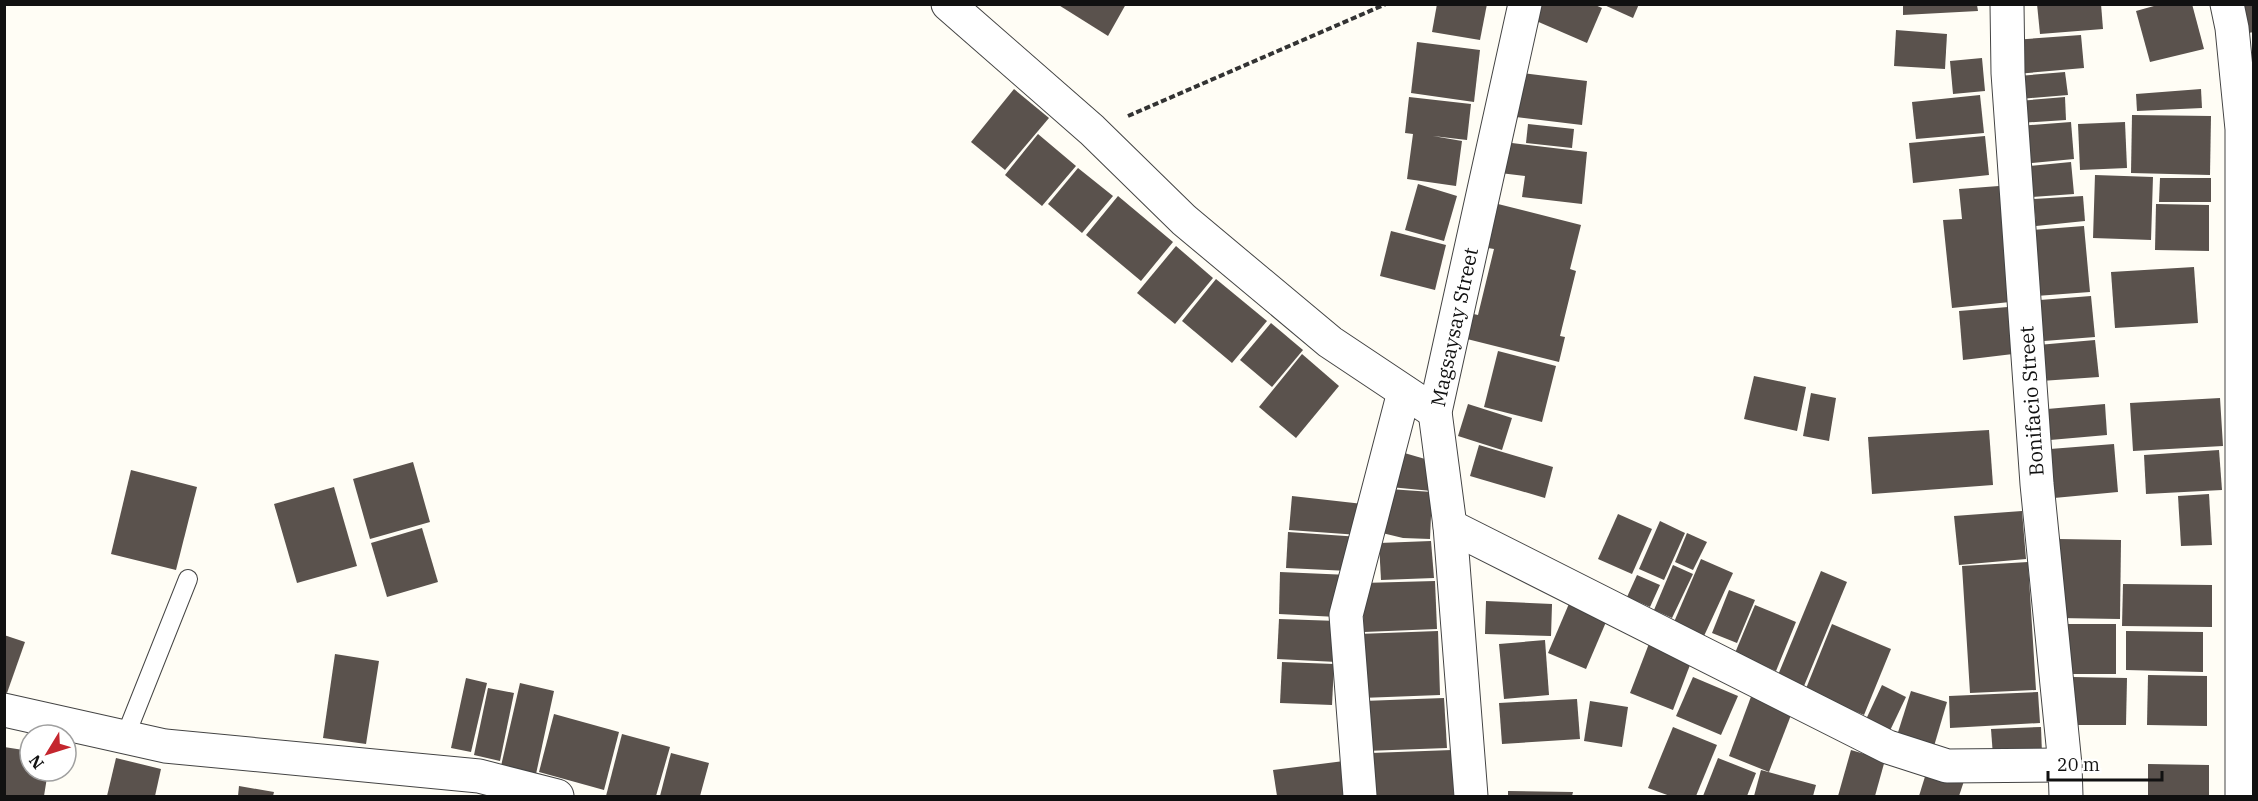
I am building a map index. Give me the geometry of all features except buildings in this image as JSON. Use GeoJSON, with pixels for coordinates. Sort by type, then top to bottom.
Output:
{"type":"FeatureCollection","features":[{"type":"Feature","properties":{"kind":"street"},"geometry":{"type":"LineString","coordinates":[[948,4],[1092,130],[1184,220],[1248,274],[1330,342],[1435,412]]}},
{"type":"Feature","properties":{"kind":"street","name":"Magsaysay Street"},"geometry":{"type":"LineString","coordinates":[[1471,796],[1450,526],[1435,412],[1525,4]]}},
{"type":"Feature","properties":{"kind":"street","name":"Bonifacio Street"},"geometry":{"type":"LineString","coordinates":[[2007,4],[2008,73],[2036,473],[2065,781]]}},
{"type":"Feature","properties":{"kind":"street"},"geometry":{"type":"LineString","coordinates":[[2227,4],[2232,28],[2242,129],[2248,331],[2241,450],[2242,796]]}},
{"type":"Feature","properties":{"kind":"street"},"geometry":{"type":"LineString","coordinates":[[1360,796],[1346,615],[1404,392]]}},
{"type":"Feature","properties":{"kind":"street"},"geometry":{"type":"LineString","coordinates":[[1450,526],[1888,747],[1947,766],[2065,781]]}},
{"type":"Feature","properties":{"kind":"street"},"geometry":{"type":"LineString","coordinates":[[4,710],[165,746],[479,776],[557,796]]}},
{"type":"Feature","properties":{"kind":"lane"},"geometry":{"type":"LineString","coordinates":[[125,737],[188,579]]}},
{"type":"Feature","properties":{"kind":"path"},"geometry":{"type":"LineString","coordinates":[[1092,130],[1386,4]]}}]}
